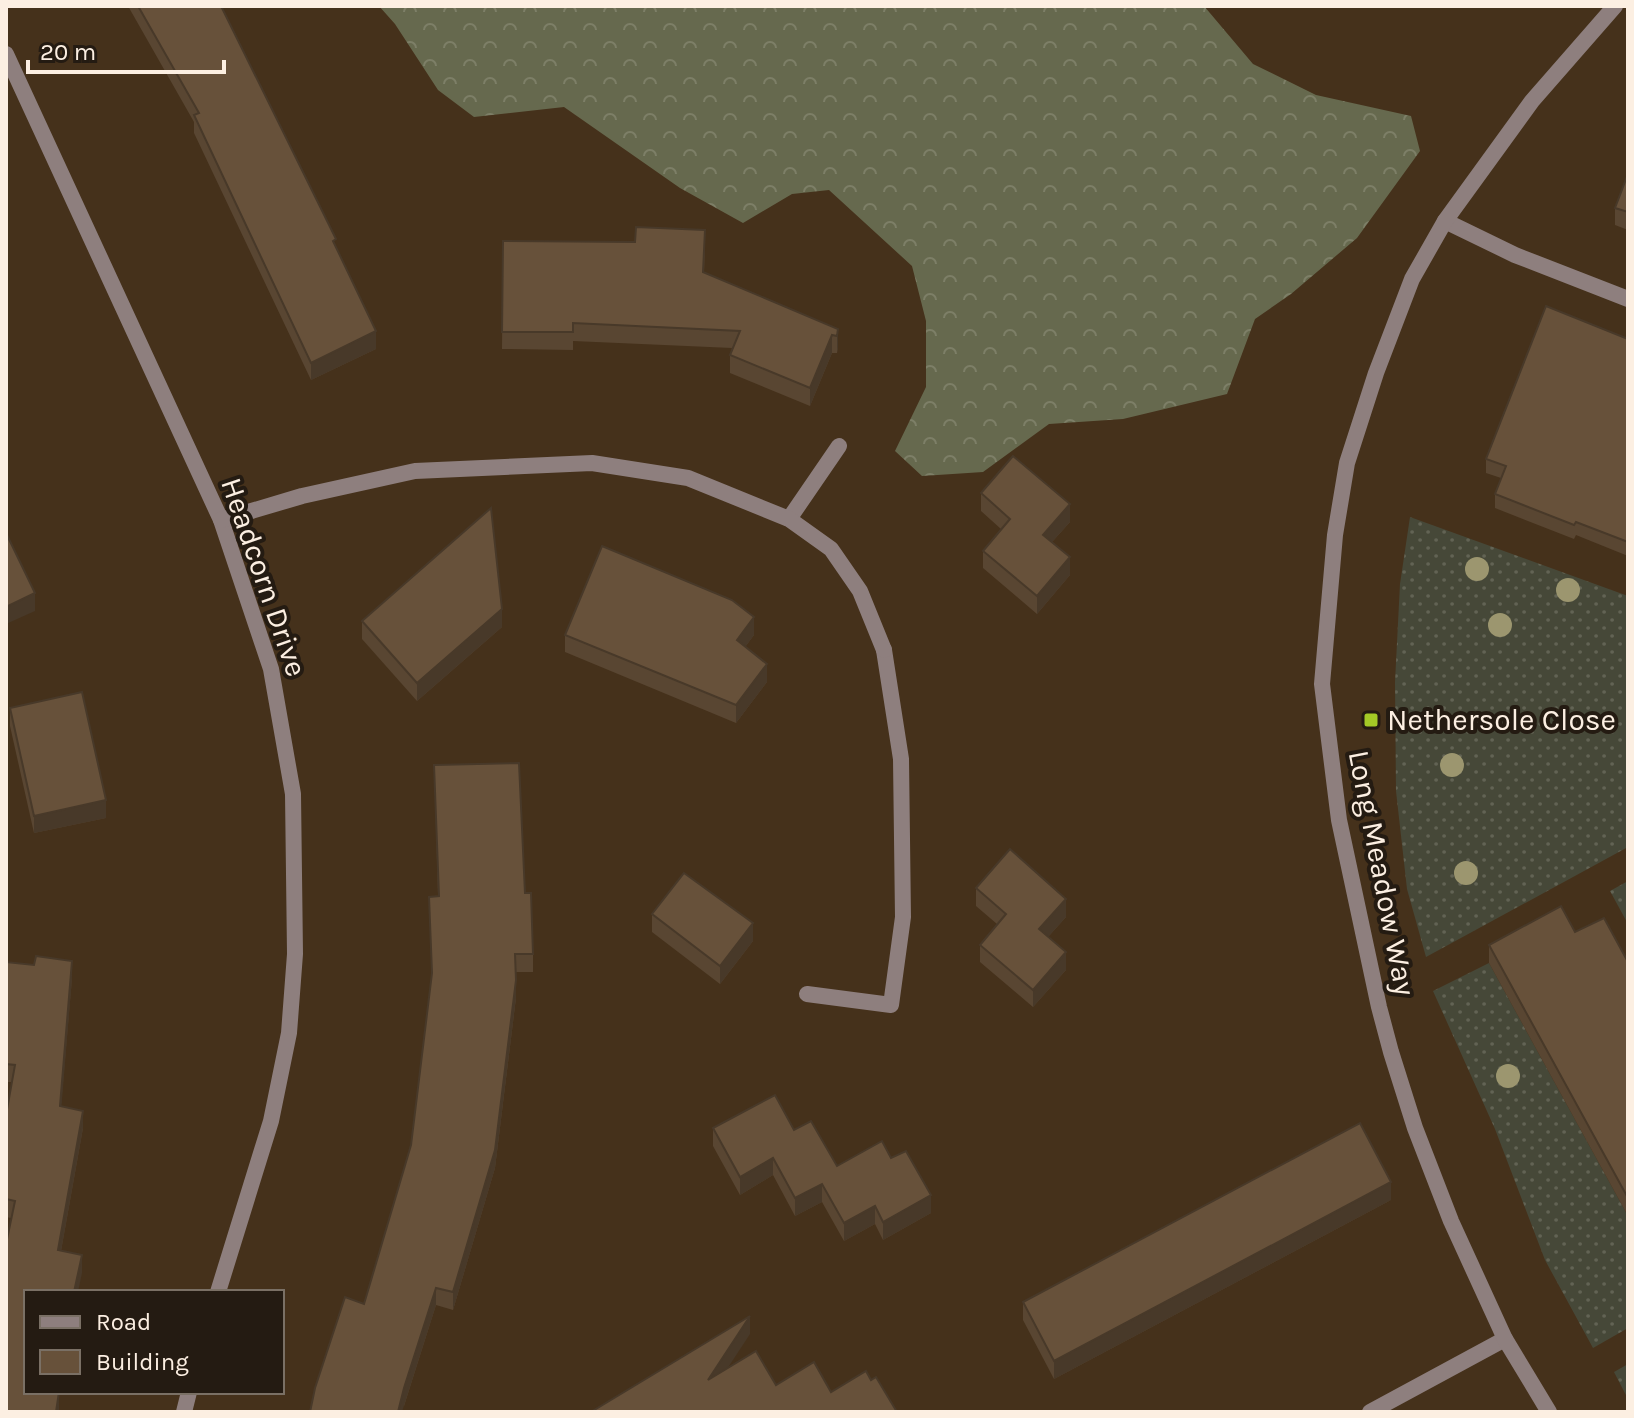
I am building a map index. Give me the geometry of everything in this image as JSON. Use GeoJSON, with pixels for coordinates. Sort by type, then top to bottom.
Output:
{"type":"FeatureCollection","features":[{"type":"Feature","properties":{"kind":"street","name":"Long Meadow Way"},"geometry":{"type":"LineString","coordinates":[[1549,1412],[1505,1339],[1451,1221],[1420,1141],[1379,1007],[1339,820],[1322,684],[1335,535],[1347,463],[1376,373],[1412,279],[1445,221],[1532,101],[1615,6]]}},
{"type":"Feature","properties":{"kind":"street","name":"Headcorn Drive"},"geometry":{"type":"LineString","coordinates":[[6,54],[221,520],[271,669],[293,794],[295,954],[289,1033],[271,1121],[219,1290]]}},
{"type":"Feature","properties":{"kind":"street"},"geometry":{"type":"LineString","coordinates":[[1445,221],[1515,255],[1628,299]]}},
{"type":"Feature","properties":{"kind":"street"},"geometry":{"type":"LineString","coordinates":[[789,519],[839,446]]}},
{"type":"Feature","properties":{"kind":"street"},"geometry":{"type":"LineString","coordinates":[[221,520],[302,496],[415,471],[592,463],[688,478],[789,519],[831,549],[860,591],[884,650],[901,759],[903,917],[891,1005],[807,994]]}},
{"type":"Feature","properties":{"kind":"street"},"geometry":{"type":"LineString","coordinates":[[1370,1412],[1505,1339]]}},
{"type":"Feature","properties":{"kind":"green space"},"geometry":{"type":"Polygon","coordinates":[[[379,6],[1204,6],[1253,64],[1316,95],[1411,116],[1420,151],[1357,238],[1291,294],[1255,319],[1227,394],[1123,419],[1049,424],[983,472],[922,476],[895,451],[926,387],[926,321],[912,266],[829,190],[792,194],[743,223],[680,188],[564,107],[474,117],[438,90],[395,24],[379,6]]]}},
{"type":"Feature","properties":{"kind":"green space"},"geometry":{"type":"Polygon","coordinates":[[[1410,517],[1628,596],[1628,847],[1426,957],[1407,889],[1396,791],[1395,682],[1400,584],[1410,517]]]}},
{"type":"Feature","properties":{"kind":"green space"},"geometry":{"type":"Polygon","coordinates":[[[1628,881],[1628,924],[1610,891],[1628,881]]]}},
{"type":"Feature","properties":{"kind":"green space"},"geometry":{"type":"Polygon","coordinates":[[[1489,963],[1628,1216],[1628,1328],[1593,1348],[1545,1260],[1495,1129],[1433,991],[1489,963]]]}},
{"type":"Feature","properties":{"kind":"green space"},"geometry":{"type":"Polygon","coordinates":[[[1628,1364],[1628,1399],[1614,1372],[1628,1364]]]}},
{"type":"Feature","properties":{"kind":"building"},"geometry":{"type":"Polygon","coordinates":[[[138,6],[221,6],[336,239],[333,241],[376,331],[311,363],[194,115],[199,113],[138,6]]]}},
{"type":"Feature","properties":{"kind":"building"},"geometry":{"type":"Polygon","coordinates":[[[1628,174],[1628,212],[1615,208],[1628,174]]]}},
{"type":"Feature","properties":{"kind":"building"},"geometry":{"type":"Polygon","coordinates":[[[636,227],[705,230],[703,272],[838,329],[837,336],[832,335],[810,388],[730,355],[740,331],[573,323],[573,332],[502,332],[503,241],[635,242],[636,227]]]}},
{"type":"Feature","properties":{"kind":"building"},"geometry":{"type":"Polygon","coordinates":[[[1546,306],[1628,339],[1628,542],[1495,494],[1506,466],[1486,459],[1546,306]]]}},
{"type":"Feature","properties":{"kind":"building"},"geometry":{"type":"Polygon","coordinates":[[[1013,456],[1070,504],[1043,535],[1070,557],[1037,596],[983,551],[1010,519],[981,493],[1013,456]]]}},
{"type":"Feature","properties":{"kind":"building"},"geometry":{"type":"Polygon","coordinates":[[[491,508],[502,609],[417,683],[362,621],[491,508]]]}},
{"type":"Feature","properties":{"kind":"building"},"geometry":{"type":"Polygon","coordinates":[[[6,533],[35,593],[6,607],[6,533]]]}},
{"type":"Feature","properties":{"kind":"building"},"geometry":{"type":"Polygon","coordinates":[[[602,546],[732,600],[754,617],[737,640],[767,664],[736,705],[565,635],[602,546]]]}},
{"type":"Feature","properties":{"kind":"building"},"geometry":{"type":"Polygon","coordinates":[[[82,692],[106,800],[34,816],[10,708],[82,692]]]}},
{"type":"Feature","properties":{"kind":"building"},"geometry":{"type":"Polygon","coordinates":[[[519,763],[525,893],[531,893],[533,954],[515,954],[516,980],[495,1150],[453,1292],[436,1288],[398,1412],[310,1412],[345,1297],[364,1304],[411,1145],[432,973],[429,897],[439,896],[434,765],[519,763]]]}},
{"type":"Feature","properties":{"kind":"building"},"geometry":{"type":"Polygon","coordinates":[[[1010,849],[1066,899],[1039,929],[1066,952],[1033,990],[980,945],[1006,914],[976,888],[1010,849]]]}},
{"type":"Feature","properties":{"kind":"building"},"geometry":{"type":"Polygon","coordinates":[[[684,873],[753,923],[720,966],[652,914],[684,873]]]}},
{"type":"Feature","properties":{"kind":"building"},"geometry":{"type":"Polygon","coordinates":[[[1561,906],[1575,932],[1604,918],[1628,962],[1628,1198],[1489,945],[1561,906]]]}},
{"type":"Feature","properties":{"kind":"building"},"geometry":{"type":"Polygon","coordinates":[[[36,956],[72,961],[60,1106],[83,1111],[58,1250],[82,1255],[74,1290],[24,1290],[24,1394],[59,1394],[56,1412],[6,1412],[6,1244],[15,1201],[6,1199],[6,1115],[15,1065],[6,1064],[6,962],[34,965],[36,956]]]}},
{"type":"Feature","properties":{"kind":"building"},"geometry":{"type":"Polygon","coordinates":[[[775,1095],[794,1130],[811,1121],[837,1166],[882,1141],[891,1158],[906,1151],[931,1195],[883,1222],[875,1206],[844,1223],[822,1184],[795,1198],[773,1158],[740,1177],[713,1128],[775,1095]]]}},
{"type":"Feature","properties":{"kind":"building"},"geometry":{"type":"Polygon","coordinates":[[[1360,1123],[1391,1182],[1054,1361],[1023,1302],[1360,1123]]]}},
{"type":"Feature","properties":{"kind":"building"},"geometry":{"type":"Polygon","coordinates":[[[750,1316],[708,1380],[756,1351],[776,1385],[814,1362],[831,1392],[866,1371],[871,1380],[876,1377],[897,1412],[591,1412],[750,1316]]]}},
{"type":"Feature","properties":{"kind":"place","name":"Nethersole Close"},"geometry":{"type":"Point","coordinates":[1371,720]}}]}
